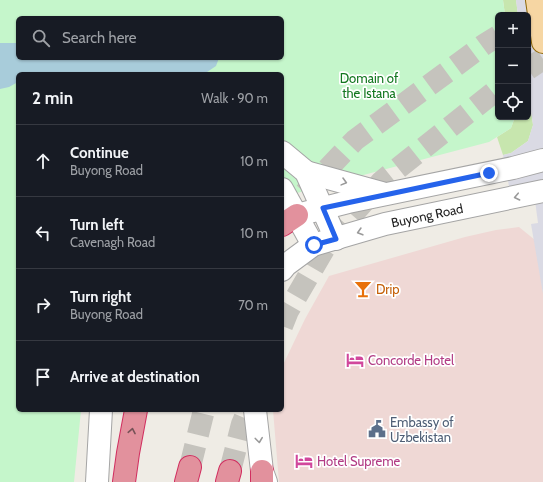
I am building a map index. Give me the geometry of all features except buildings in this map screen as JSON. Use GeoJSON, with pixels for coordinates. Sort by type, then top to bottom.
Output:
{"type":"FeatureCollection","features":[{"type":"Feature","properties":{"kind":"highway"},"geometry":{"type":"LineString","coordinates":[[124,482],[136,412]]}},
{"type":"Feature","properties":{"kind":"main road"},"geometry":{"type":"LineString","coordinates":[[537,0],[543,42]]}},
{"type":"Feature","properties":{"kind":"street"},"geometry":{"type":"LineString","coordinates":[[284,154],[306,172],[386,194]]}},
{"type":"Feature","properties":{"kind":"street"},"geometry":{"type":"LineString","coordinates":[[290,220],[323,208],[514,168],[543,160]]}},
{"type":"Feature","properties":{"kind":"street"},"geometry":{"type":"LineString","coordinates":[[306,172],[336,239]]}},
{"type":"Feature","properties":{"kind":"street","name":"Buyong Road"},"geometry":{"type":"LineString","coordinates":[[314,245],[385,224],[543,191]]}},
{"type":"Feature","properties":{"kind":"street"},"geometry":{"type":"LineString","coordinates":[[284,197],[290,220],[314,245],[284,268]]}},
{"type":"Feature","properties":{"kind":"street"},"geometry":{"type":"LineString","coordinates":[[97,482],[101,412]]}},
{"type":"Feature","properties":{"kind":"street"},"geometry":{"type":"LineString","coordinates":[[255,412],[263,478]]}},
{"type":"Feature","properties":{"kind":"shaded area"},"geometry":{"type":"Polygon","coordinates":[[[516,0],[543,0],[543,160],[506,169],[503,155],[511,153],[528,141],[533,125],[531,111],[531,12],[518,12],[516,0]]]}},
{"type":"Feature","properties":{"kind":"shaded area"},"geometry":{"type":"Polygon","coordinates":[[[543,169],[543,187],[510,193],[507,174],[543,169]]]}},
{"type":"Feature","properties":{"kind":"shaded area"},"geometry":{"type":"Polygon","coordinates":[[[543,191],[543,294],[531,224],[538,223],[534,193],[543,191]]]}},
{"type":"Feature","properties":{"kind":"shaded area","name":"Concorde Hotel"},"geometry":{"type":"Polygon","coordinates":[[[519,227],[535,240],[543,292],[543,482],[279,482],[273,412],[284,412],[284,363],[305,319],[329,276],[465,237],[496,230],[519,227]]]}},
{"type":"Feature","properties":{"kind":"green space","name":"Domain of the Istana"},"geometry":{"type":"Polygon","coordinates":[[[0,0],[503,0],[505,12],[495,12],[495,120],[514,120],[511,128],[489,142],[286,196],[284,194],[284,72],[16,72],[16,412],[81,412],[74,482],[0,482],[0,0]]]}},
{"type":"Feature","properties":{"kind":"green space"},"geometry":{"type":"Polygon","coordinates":[[[503,0],[516,0],[518,12],[505,12],[503,0]]]}},
{"type":"Feature","properties":{"kind":"green space"},"geometry":{"type":"Polygon","coordinates":[[[531,111],[533,125],[528,141],[511,153],[503,155],[497,137],[511,128],[514,120],[531,120],[531,111]]]}},
{"type":"Feature","properties":{"kind":"water"},"geometry":{"type":"Polygon","coordinates":[[[0,43],[16,43],[16,60],[218,60],[216,66],[207,72],[16,72],[16,83],[9,87],[0,89],[0,43]]]}},
{"type":"Feature","properties":{"kind":"tunnel"},"geometry":{"type":"LineString","coordinates":[[284,215],[355,140],[495,38]]}},
{"type":"Feature","properties":{"kind":"tunnel"},"geometry":{"type":"LineString","coordinates":[[531,67],[543,59]]}},
{"type":"Feature","properties":{"kind":"tunnel"},"geometry":{"type":"LineString","coordinates":[[284,321],[288,311],[327,244],[382,181],[495,91]]}},
{"type":"Feature","properties":{"kind":"tunnel"},"geometry":{"type":"LineString","coordinates":[[190,467],[204,412]]}},
{"type":"Feature","properties":{"kind":"tunnel"},"geometry":{"type":"LineString","coordinates":[[230,471],[242,424],[247,412]]}},
{"type":"Feature","properties":{"kind":"place","name":"Drip"},"geometry":{"type":"Point","coordinates":[363,289]}},
{"type":"Feature","properties":{"kind":"place","name":"Concorde Hotel"},"geometry":{"type":"Point","coordinates":[355,360]}},
{"type":"Feature","properties":{"kind":"place","name":"Embassy of Uzbekistan"},"geometry":{"type":"Point","coordinates":[377,429]}},
{"type":"Feature","properties":{"kind":"place","name":"Hotel Supreme"},"geometry":{"type":"Point","coordinates":[304,461]}},
{"type":"Feature","properties":{"kind":"route"},"geometry":{"type":"LineString","coordinates":[[314,245],[336,239],[323,208],[489,173]]}}]}
